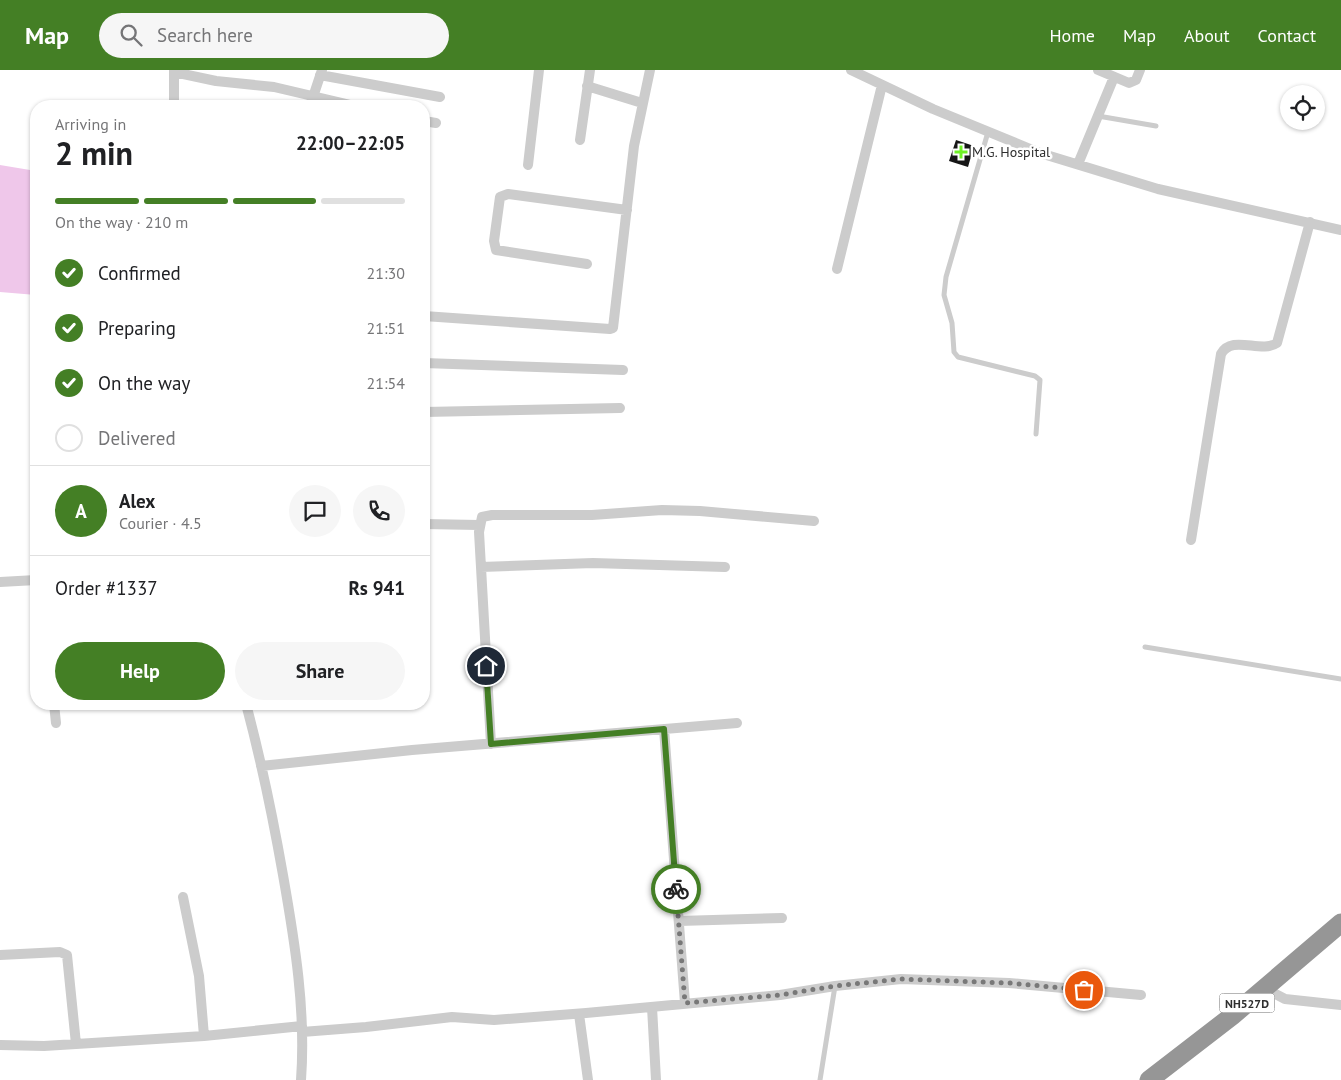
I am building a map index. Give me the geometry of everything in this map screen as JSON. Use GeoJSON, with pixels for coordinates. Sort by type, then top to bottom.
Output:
{"type":"FeatureCollection","features":[{"type":"Feature","properties":{"kind":"highway","name":"NH527D"},"geometry":{"type":"LineString","coordinates":[[1149,1080],[1232,1016],[1341,923]]}},
{"type":"Feature","properties":{"kind":"street"},"geometry":{"type":"LineString","coordinates":[[528,165],[539,70]]}},
{"type":"Feature","properties":{"kind":"street"},"geometry":{"type":"LineString","coordinates":[[580,140],[590,70]]}},
{"type":"Feature","properties":{"kind":"street"},"geometry":{"type":"LineString","coordinates":[[430,316],[611,329],[614,324],[634,146],[650,70]]}},
{"type":"Feature","properties":{"kind":"street"},"geometry":{"type":"LineString","coordinates":[[851,70],[988,132],[1040,153],[1158,188],[1341,230]]}},
{"type":"Feature","properties":{"kind":"street"},"geometry":{"type":"LineString","coordinates":[[1098,70],[1125,82],[1132,82],[1138,77],[1140,70]]}},
{"type":"Feature","properties":{"kind":"street"},"geometry":{"type":"LineString","coordinates":[[174,100],[174,71],[216,81],[274,87],[309,100]]}},
{"type":"Feature","properties":{"kind":"street"},"geometry":{"type":"LineString","coordinates":[[312,100],[321,72],[440,97]]}},
{"type":"Feature","properties":{"kind":"street"},"geometry":{"type":"LineString","coordinates":[[1078,164],[1114,77]]}},
{"type":"Feature","properties":{"kind":"street"},"geometry":{"type":"LineString","coordinates":[[837,269],[882,85]]}},
{"type":"Feature","properties":{"kind":"street"},"geometry":{"type":"LineString","coordinates":[[588,86],[642,103]]}},
{"type":"Feature","properties":{"kind":"street"},"geometry":{"type":"LineString","coordinates":[[430,122],[436,123]]}},
{"type":"Feature","properties":{"kind":"street"},"geometry":{"type":"LineString","coordinates":[[587,264],[496,250],[494,241],[500,197],[508,194],[627,210]]}},
{"type":"Feature","properties":{"kind":"street"},"geometry":{"type":"LineString","coordinates":[[1191,540],[1221,354],[1223,350],[1230,346],[1270,346],[1277,343],[1310,222]]}},
{"type":"Feature","properties":{"kind":"street"},"geometry":{"type":"LineString","coordinates":[[430,363],[623,370]]}},
{"type":"Feature","properties":{"kind":"street"},"geometry":{"type":"LineString","coordinates":[[430,412],[620,408]]}},
{"type":"Feature","properties":{"kind":"street"},"geometry":{"type":"LineString","coordinates":[[491,744],[479,525],[482,517],[492,514],[592,515],[662,510],[700,511],[814,521]]}},
{"type":"Feature","properties":{"kind":"street"},"geometry":{"type":"LineString","coordinates":[[430,524],[479,525]]}},
{"type":"Feature","properties":{"kind":"street"},"geometry":{"type":"LineString","coordinates":[[481,567],[593,563],[724,567]]}},
{"type":"Feature","properties":{"kind":"street"},"geometry":{"type":"LineString","coordinates":[[0,582],[30,580]]}},
{"type":"Feature","properties":{"kind":"street"},"geometry":{"type":"LineString","coordinates":[[55,710],[56,723]]}},
{"type":"Feature","properties":{"kind":"street"},"geometry":{"type":"LineString","coordinates":[[247,710],[271,810],[290,918],[302,1009],[301,1080]]}},
{"type":"Feature","properties":{"kind":"street"},"geometry":{"type":"LineString","coordinates":[[261,766],[412,750],[736,724]]}},
{"type":"Feature","properties":{"kind":"street"},"geometry":{"type":"LineString","coordinates":[[664,729],[685,1003]]}},
{"type":"Feature","properties":{"kind":"street"},"geometry":{"type":"LineString","coordinates":[[183,897],[199,976],[204,1036]]}},
{"type":"Feature","properties":{"kind":"street"},"geometry":{"type":"LineString","coordinates":[[679,921],[782,918]]}},
{"type":"Feature","properties":{"kind":"street"},"geometry":{"type":"LineString","coordinates":[[0,955],[60,952],[67,954],[76,1044]]}},
{"type":"Feature","properties":{"kind":"street"},"geometry":{"type":"LineString","coordinates":[[0,1045],[76,1044],[452,1017],[494,1020],[579,1014],[780,995],[835,986],[901,979],[1009,983],[1141,995]]}},
{"type":"Feature","properties":{"kind":"street"},"geometry":{"type":"LineString","coordinates":[[1264,988],[1284,999],[1341,1005]]}},
{"type":"Feature","properties":{"kind":"street"},"geometry":{"type":"LineString","coordinates":[[652,1006],[656,1080]]}},
{"type":"Feature","properties":{"kind":"street"},"geometry":{"type":"LineString","coordinates":[[579,1014],[588,1080]]}},
{"type":"Feature","properties":{"kind":"lane"},"geometry":{"type":"LineString","coordinates":[[1098,116],[1156,126]]}},
{"type":"Feature","properties":{"kind":"lane"},"geometry":{"type":"LineString","coordinates":[[988,132],[946,277],[944,295],[952,323],[954,352],[958,357],[1035,376],[1040,380],[1036,434]]}},
{"type":"Feature","properties":{"kind":"lane"},"geometry":{"type":"LineString","coordinates":[[1145,646],[1341,679]]}},
{"type":"Feature","properties":{"kind":"lane"},"geometry":{"type":"LineString","coordinates":[[820,1080],[835,986]]}},
{"type":"Feature","properties":{"kind":"shaded area"},"geometry":{"type":"Polygon","coordinates":[[[0,165],[30,170],[30,294],[0,292],[0,165]]]}},
{"type":"Feature","properties":{"kind":"building"},"geometry":{"type":"Polygon","coordinates":[[[956,140],[974,146],[968,167],[949,161],[956,140]]]}},
{"type":"Feature","properties":{"kind":"way so far"},"geometry":{"type":"LineString","coordinates":[[676,889],[685,1003],[780,995],[835,986],[901,979],[1009,983],[1084,990]]}},
{"type":"Feature","properties":{"kind":"place","name":"M.G. Hospital"},"geometry":{"type":"Point","coordinates":[961,152]}},
{"type":"Feature","properties":{"kind":"route"},"geometry":{"type":"LineString","coordinates":[[486,666],[491,744],[664,729],[676,889]]}}]}
